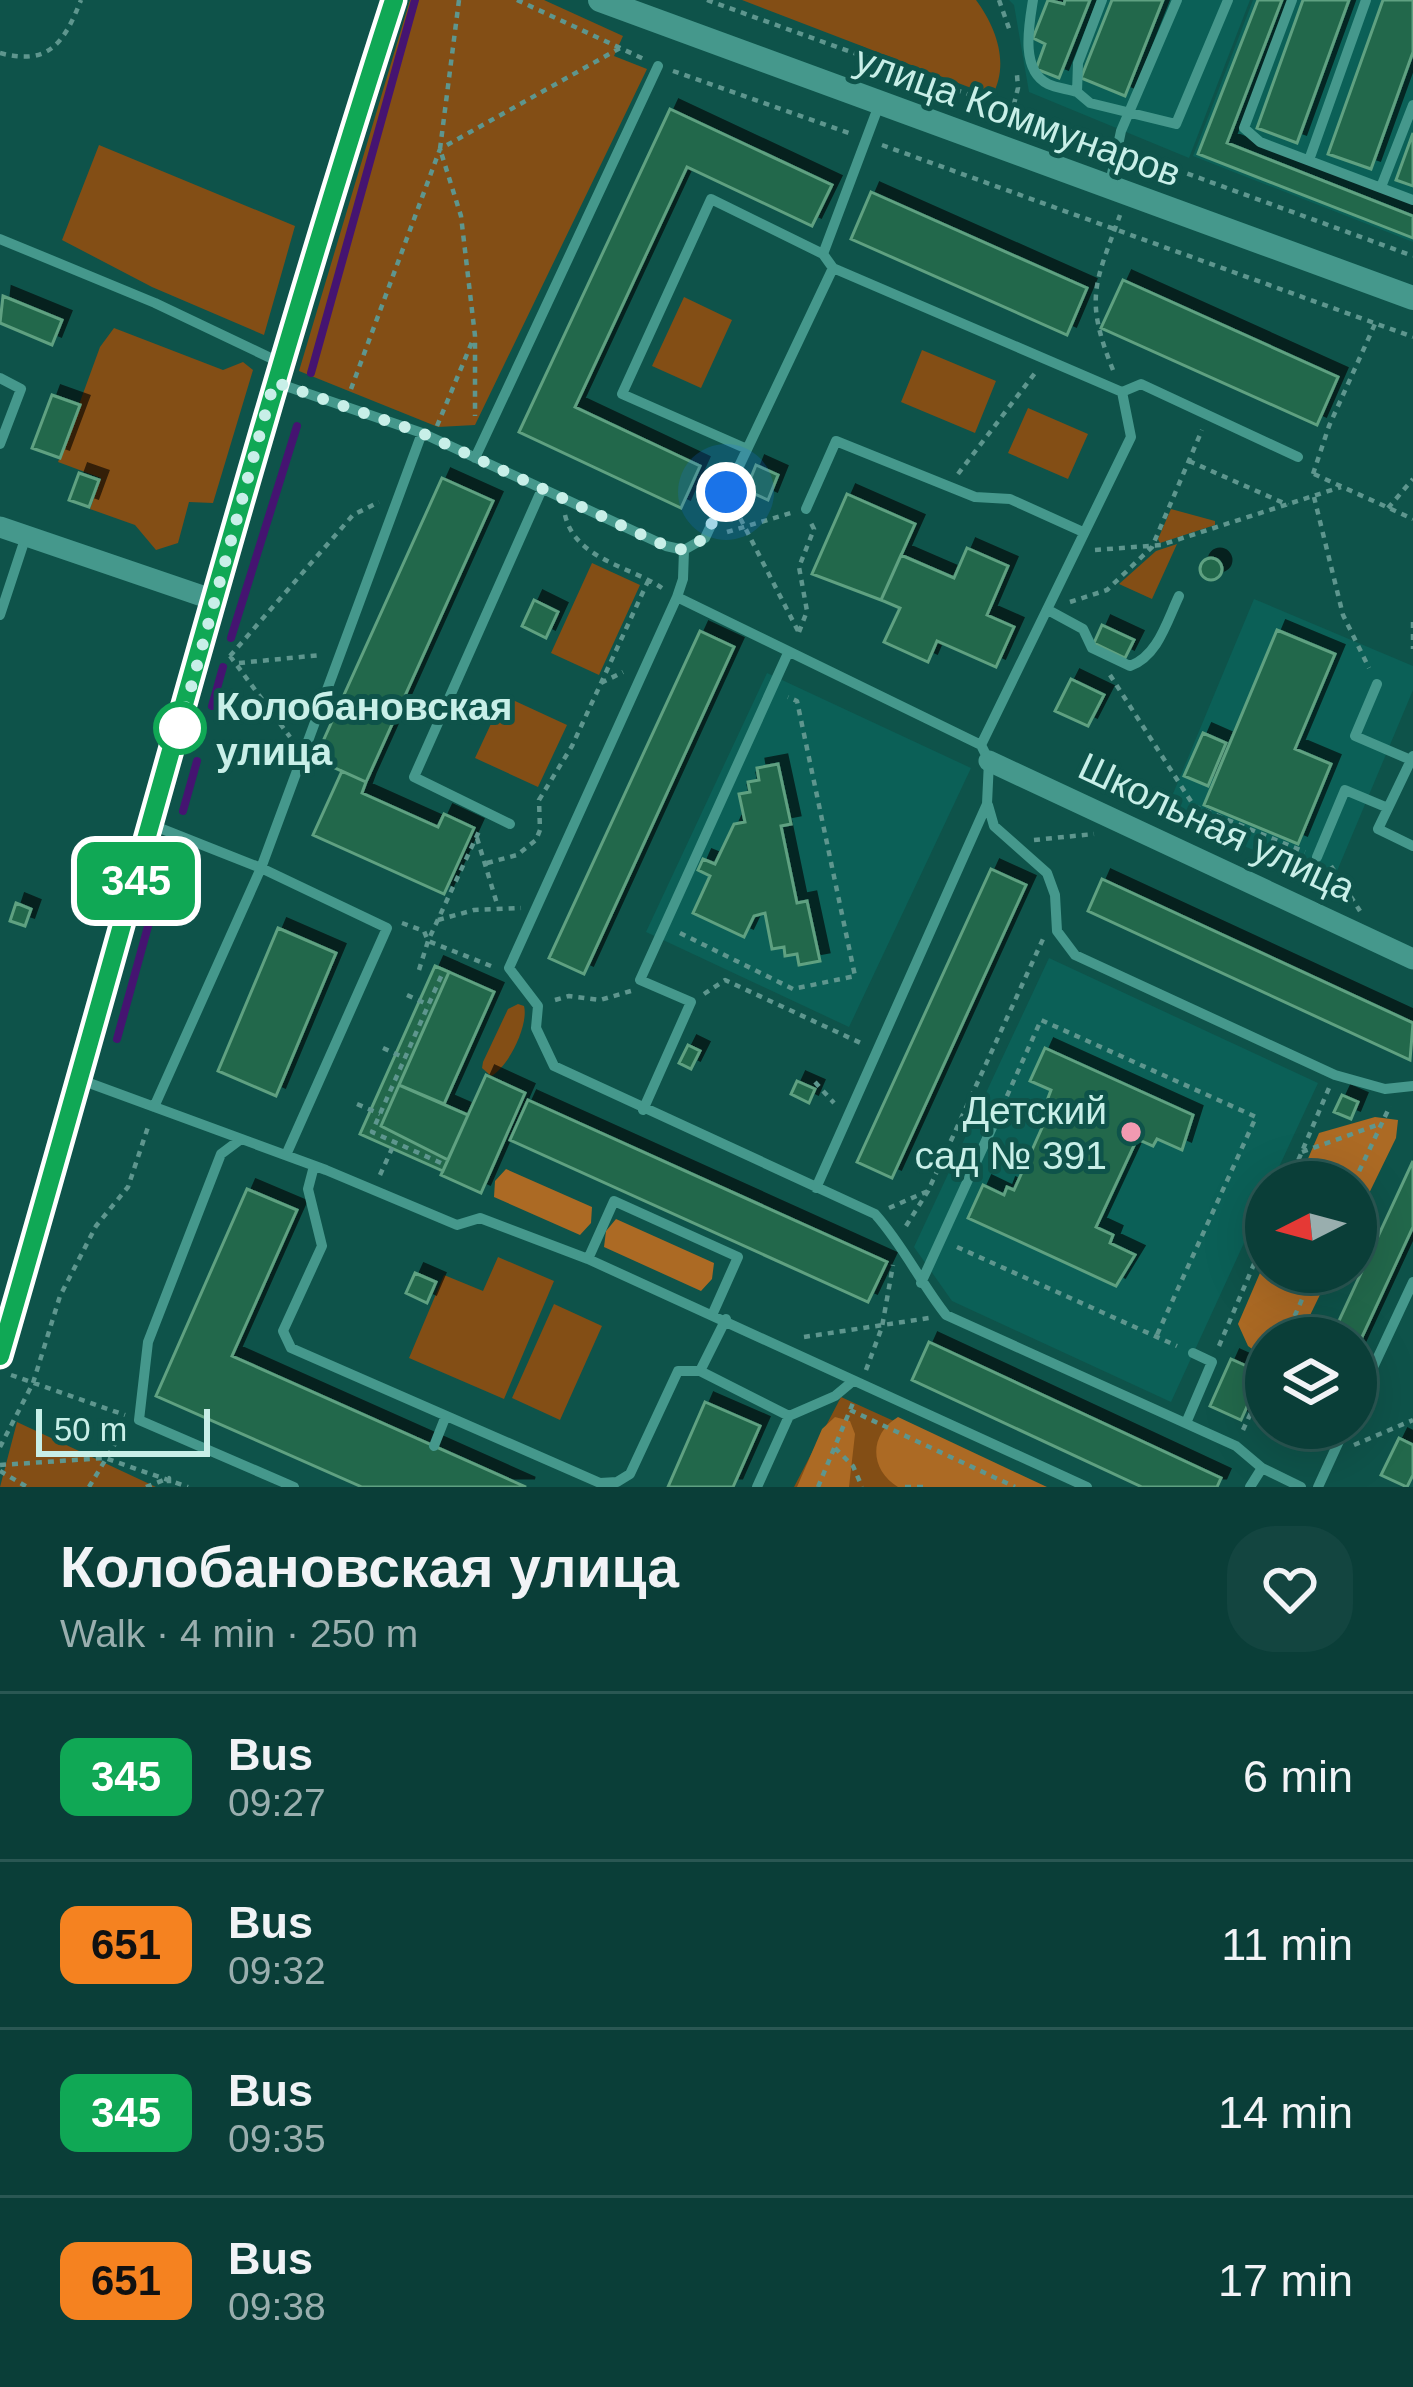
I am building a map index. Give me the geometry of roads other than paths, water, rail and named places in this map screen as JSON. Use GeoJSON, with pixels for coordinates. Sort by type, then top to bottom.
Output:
{"type":"FeatureCollection","features":[{"type":"Feature","properties":{"kind":"street"},"geometry":{"type":"LineString","coordinates":[[0,1356],[277,372],[394,0]]}},
{"type":"Feature","properties":{"kind":"street","name":"улица Коммунаров"},"geometry":{"type":"LineString","coordinates":[[600,0],[1413,298]]}},
{"type":"Feature","properties":{"kind":"street"},"geometry":{"type":"LineString","coordinates":[[0,526],[214,599]]}},
{"type":"Feature","properties":{"kind":"street","name":"Школьная улица"},"geometry":{"type":"LineString","coordinates":[[985,753],[1413,959]]}},
{"type":"Feature","properties":{"kind":"lane"},"geometry":{"type":"LineString","coordinates":[[1034,0],[1028,31],[1032,69],[1045,83],[1077,92],[1090,103],[1176,124],[1228,0]]}},
{"type":"Feature","properties":{"kind":"lane"},"geometry":{"type":"LineString","coordinates":[[1077,92],[1078,63],[1102,0]]}},
{"type":"Feature","properties":{"kind":"lane"},"geometry":{"type":"LineString","coordinates":[[1109,188],[1117,148],[1177,0]]}},
{"type":"Feature","properties":{"kind":"lane"},"geometry":{"type":"LineString","coordinates":[[1292,0],[1244,128],[1260,142],[1413,200]]}},
{"type":"Feature","properties":{"kind":"lane"},"geometry":{"type":"LineString","coordinates":[[1309,160],[1366,0]]}},
{"type":"Feature","properties":{"kind":"lane"},"geometry":{"type":"LineString","coordinates":[[475,458],[658,66]]}},
{"type":"Feature","properties":{"kind":"lane"},"geometry":{"type":"LineString","coordinates":[[823,254],[879,105]]}},
{"type":"Feature","properties":{"kind":"lane"},"geometry":{"type":"LineString","coordinates":[[1381,187],[1413,105]]}},
{"type":"Feature","properties":{"kind":"lane"},"geometry":{"type":"LineString","coordinates":[[747,449],[622,394],[711,199],[823,254],[832,268],[1122,392],[1141,384],[1298,457]]}},
{"type":"Feature","properties":{"kind":"lane"},"geometry":{"type":"LineString","coordinates":[[0,238],[155,303],[345,406],[422,433],[666,546],[684,550],[705,538],[832,268]]}},
{"type":"Feature","properties":{"kind":"lane"},"geometry":{"type":"LineString","coordinates":[[0,378],[21,389],[0,444]]}},
{"type":"Feature","properties":{"kind":"lane"},"geometry":{"type":"LineString","coordinates":[[1122,392],[1131,437],[985,753],[987,804],[994,826],[1047,873],[1055,896],[1057,932],[1075,955],[1335,1075],[1385,1089],[1413,1086]]}},
{"type":"Feature","properties":{"kind":"lane"},"geometry":{"type":"LineString","coordinates":[[154,1107],[261,868],[422,433]]}},
{"type":"Feature","properties":{"kind":"lane"},"geometry":{"type":"LineString","coordinates":[[806,509],[836,441],[975,497],[1010,500],[1084,532]]}},
{"type":"Feature","properties":{"kind":"lane"},"geometry":{"type":"LineString","coordinates":[[509,824],[414,777],[542,489]]}},
{"type":"Feature","properties":{"kind":"lane"},"geometry":{"type":"LineString","coordinates":[[0,615],[6,574],[26,536]]}},
{"type":"Feature","properties":{"kind":"lane"},"geometry":{"type":"LineString","coordinates":[[684,550],[677,597],[509,968],[538,1006],[536,1028],[554,1066],[875,1214],[898,1240],[921,1283],[946,1315],[1236,1446],[1262,1468],[1301,1487]]}},
{"type":"Feature","properties":{"kind":"lane"},"geometry":{"type":"LineString","coordinates":[[1048,610],[1083,629],[1092,648],[1130,666],[1140,663],[1156,646],[1178,596]]}},
{"type":"Feature","properties":{"kind":"lane"},"geometry":{"type":"LineString","coordinates":[[677,597],[985,753]]}},
{"type":"Feature","properties":{"kind":"lane"},"geometry":{"type":"LineString","coordinates":[[643,1110],[691,1002],[640,980],[788,653]]}},
{"type":"Feature","properties":{"kind":"lane"},"geometry":{"type":"LineString","coordinates":[[1377,684],[1355,736],[1412,758],[1378,829],[1413,846]]}},
{"type":"Feature","properties":{"kind":"lane"},"geometry":{"type":"LineString","coordinates":[[1317,857],[1345,790],[1388,808]]}},
{"type":"Feature","properties":{"kind":"lane"},"geometry":{"type":"LineString","coordinates":[[816,1188],[987,804]]}},
{"type":"Feature","properties":{"kind":"lane"},"geometry":{"type":"LineString","coordinates":[[152,825],[261,868],[387,928],[286,1155]]}},
{"type":"Feature","properties":{"kind":"lane"},"geometry":{"type":"LineString","coordinates":[[81,1080],[286,1155],[457,1225],[479,1219],[588,1258],[1087,1487]]}},
{"type":"Feature","properties":{"kind":"lane"},"geometry":{"type":"LineString","coordinates":[[921,1283],[994,1123]]}},
{"type":"Feature","properties":{"kind":"lane"},"geometry":{"type":"LineString","coordinates":[[242,1139],[221,1154],[148,1342],[139,1420],[294,1487]]}},
{"type":"Feature","properties":{"kind":"lane"},"geometry":{"type":"LineString","coordinates":[[314,1166],[308,1189],[322,1246],[284,1331],[291,1348],[600,1483],[630,1474],[678,1371],[700,1371],[789,1416]]}},
{"type":"Feature","properties":{"kind":"lane"},"geometry":{"type":"LineString","coordinates":[[588,1258],[614,1201],[738,1257],[712,1313]]}},
{"type":"Feature","properties":{"kind":"lane"},"geometry":{"type":"LineString","coordinates":[[1377,1359],[1413,1282]]}},
{"type":"Feature","properties":{"kind":"lane"},"geometry":{"type":"LineString","coordinates":[[700,1371],[726,1318]]}},
{"type":"Feature","properties":{"kind":"lane"},"geometry":{"type":"LineString","coordinates":[[1186,1423],[1213,1362],[1193,1353]]}},
{"type":"Feature","properties":{"kind":"lane"},"geometry":{"type":"LineString","coordinates":[[757,1487],[789,1416],[857,1383]]}},
{"type":"Feature","properties":{"kind":"lane"},"geometry":{"type":"LineString","coordinates":[[434,1446],[446,1418]]}},
{"type":"Feature","properties":{"kind":"lane"},"geometry":{"type":"LineString","coordinates":[[1318,1487],[1336,1449]]}},
{"type":"Feature","properties":{"kind":"lane"},"geometry":{"type":"LineString","coordinates":[[1250,1487],[1262,1468]]}},
{"type":"Feature","properties":{"kind":"waterway"},"geometry":{"type":"LineString","coordinates":[[311,373],[415,0]]}},
{"type":"Feature","properties":{"kind":"waterway"},"geometry":{"type":"LineString","coordinates":[[231,638],[297,426]]}},
{"type":"Feature","properties":{"kind":"waterway"},"geometry":{"type":"LineString","coordinates":[[212,706],[223,667]]}},
{"type":"Feature","properties":{"kind":"waterway"},"geometry":{"type":"LineString","coordinates":[[183,811],[197,761]]}},
{"type":"Feature","properties":{"kind":"waterway"},"geometry":{"type":"LineString","coordinates":[[117,1039],[166,861]]}},
{"type":"Feature","properties":{"kind":"place","name":"Колобановская улица"},"geometry":{"type":"Point","coordinates":[180,728]}},
{"type":"Feature","properties":{"kind":"place","name":"Детский сад № 391"},"geometry":{"type":"Point","coordinates":[1131,1132]}}]}
